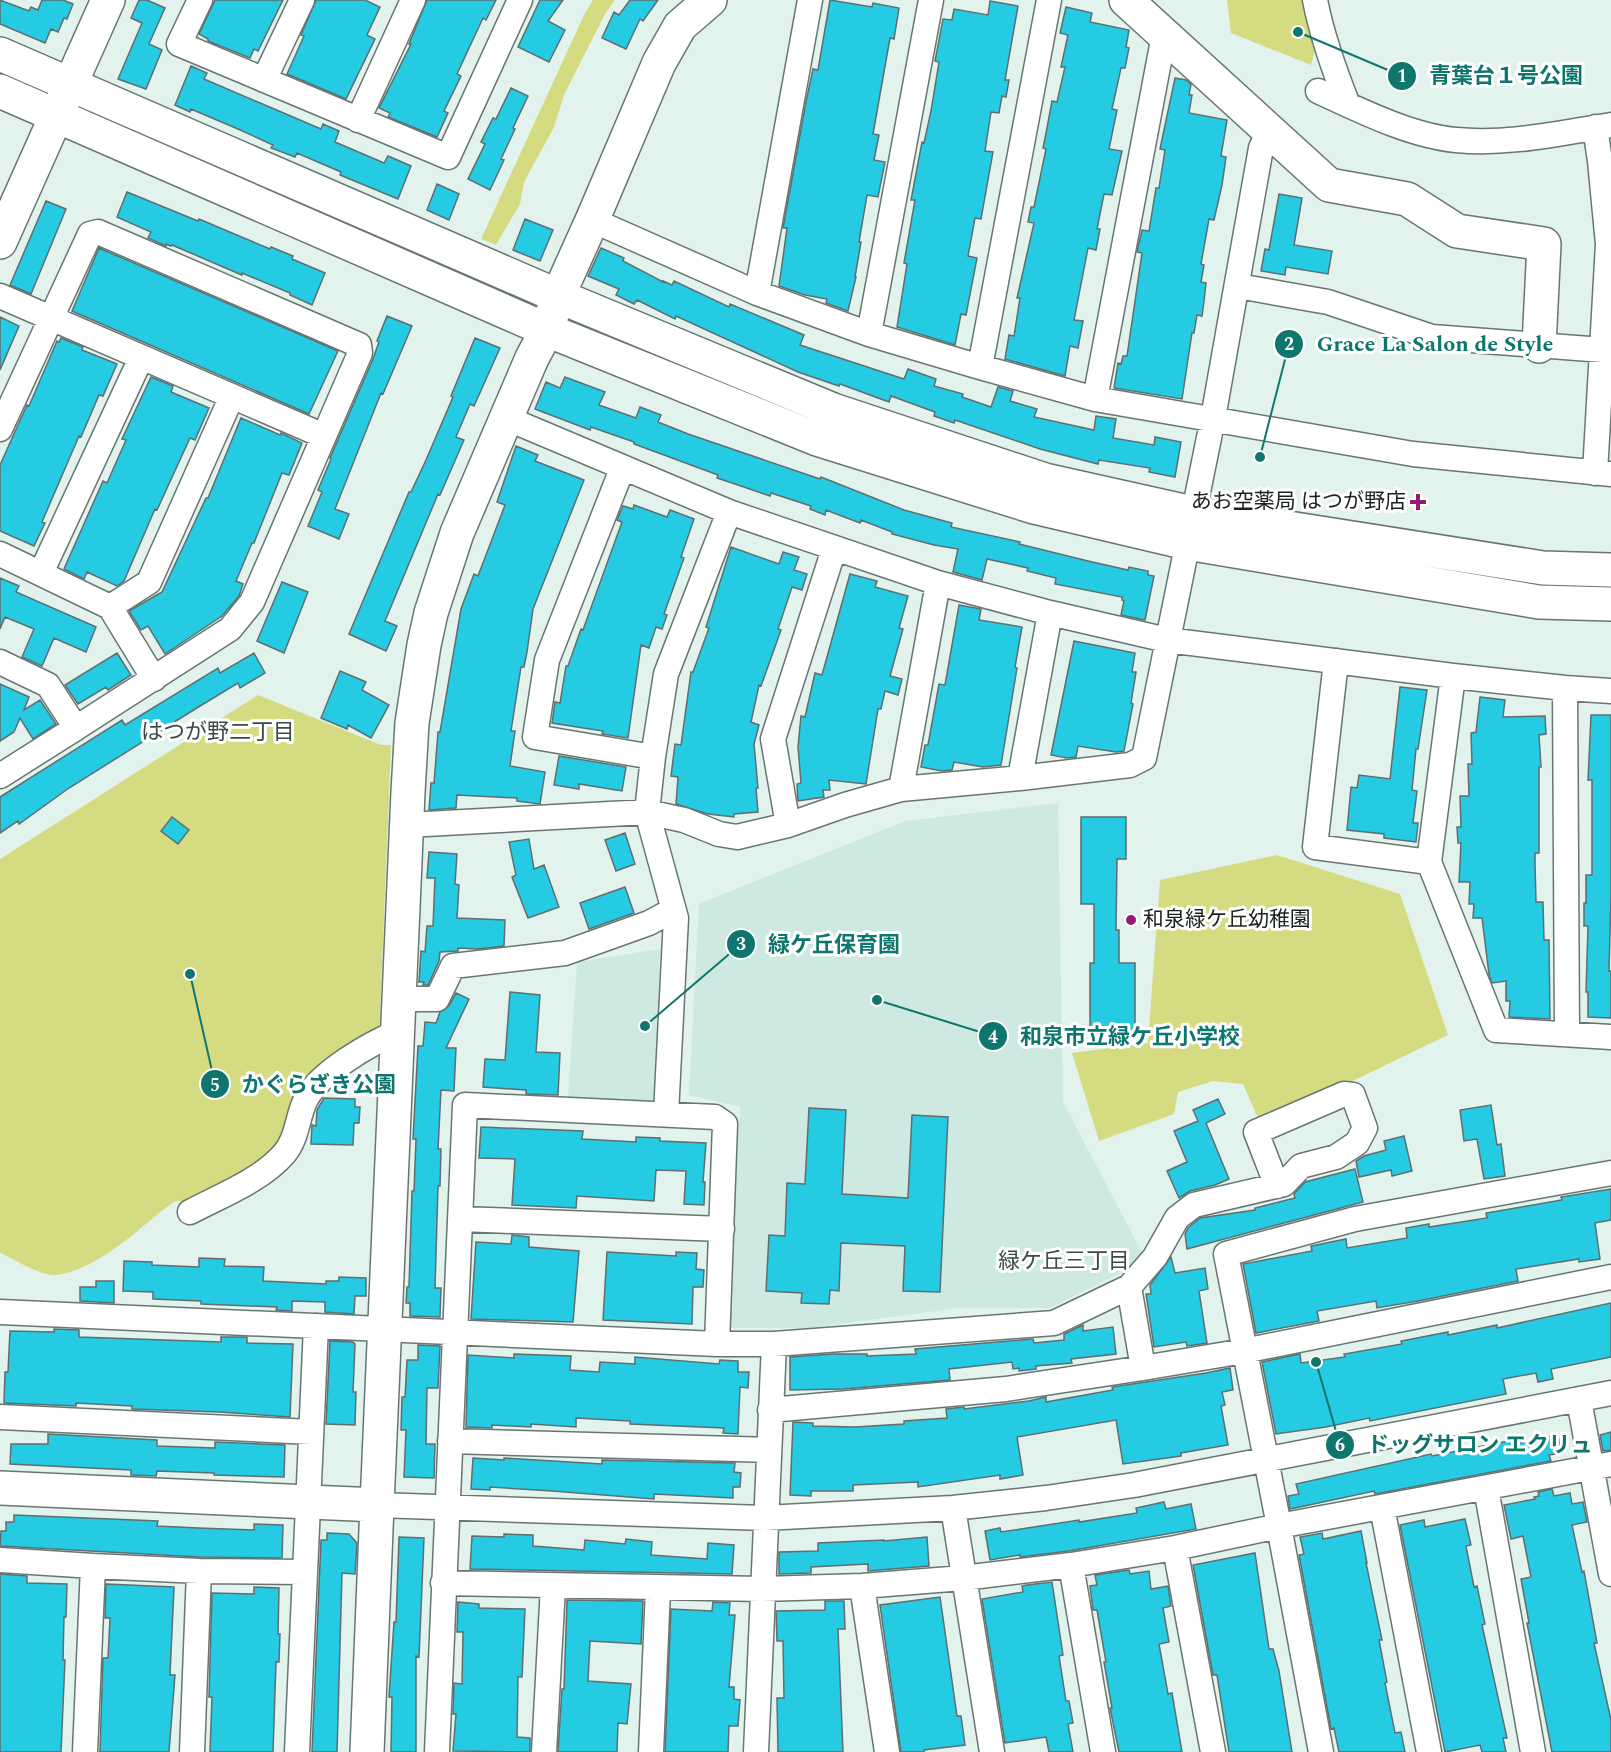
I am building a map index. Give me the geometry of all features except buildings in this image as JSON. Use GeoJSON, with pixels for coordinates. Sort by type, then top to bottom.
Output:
{"type":"FeatureCollection","features":[{"type":"Feature","properties":{"kind":"street"},"geometry":{"type":"LineString","coordinates":[[0,242],[108,0]]}},
{"type":"Feature","properties":{"kind":"street"},"geometry":{"type":"LineString","coordinates":[[200,0],[179,44],[448,157],[520,0]]}},
{"type":"Feature","properties":{"kind":"street"},"geometry":{"type":"LineString","coordinates":[[264,80],[302,0]]}},
{"type":"Feature","properties":{"kind":"street"},"geometry":{"type":"LineString","coordinates":[[358,120],[413,0]]}},
{"type":"Feature","properties":{"kind":"street"},"geometry":{"type":"LineString","coordinates":[[367,1752],[412,723],[424,645],[431,613],[457,533],[506,418],[547,330],[558,296],[658,63],[680,26],[710,0]]}},
{"type":"Feature","properties":{"kind":"street"},"geometry":{"type":"LineString","coordinates":[[757,293],[810,0]]}},
{"type":"Feature","properties":{"kind":"street"},"geometry":{"type":"LineString","coordinates":[[869,333],[931,0]]}},
{"type":"Feature","properties":{"kind":"street"},"geometry":{"type":"LineString","coordinates":[[980,368],[1049,0]]}},
{"type":"Feature","properties":{"kind":"street"},"geometry":{"type":"LineString","coordinates":[[1126,0],[1329,185],[1407,199],[1457,231],[1544,244],[1539,346]]}},
{"type":"Feature","properties":{"kind":"street"},"geometry":{"type":"LineString","coordinates":[[1315,0],[1332,65],[1348,105]]}},
{"type":"Feature","properties":{"kind":"street"},"geometry":{"type":"LineString","coordinates":[[1095,399],[1164,35]]}},
{"type":"Feature","properties":{"kind":"street"},"geometry":{"type":"LineString","coordinates":[[0,54],[558,296],[833,410],[1190,528],[1539,602],[1611,604]]}},
{"type":"Feature","properties":{"kind":"street"},"geometry":{"type":"LineString","coordinates":[[0,91],[547,330],[817,438],[1034,507],[1190,528],[1543,568],[1611,570]]}},
{"type":"Feature","properties":{"kind":"street"},"geometry":{"type":"LineString","coordinates":[[592,220],[757,293],[869,333],[980,368],[1095,399],[1413,454],[1603,473],[1603,350],[1608,244],[1600,161],[1603,126],[1534,138],[1500,141],[1454,140],[1410,130],[1318,91]]}},
{"type":"Feature","properties":{"kind":"street"},"geometry":{"type":"LineString","coordinates":[[407,825],[647,812],[684,819],[719,834],[737,837],[788,825],[901,789],[1130,765],[1144,758],[1213,418],[1261,148],[1269,132]]}},
{"type":"Feature","properties":{"kind":"street"},"geometry":{"type":"LineString","coordinates":[[0,429],[90,234],[98,232],[359,345],[360,353],[252,602],[243,615],[230,629],[0,776]]}},
{"type":"Feature","properties":{"kind":"street"},"geometry":{"type":"LineString","coordinates":[[1238,286],[1328,302],[1432,337],[1603,350]]}},
{"type":"Feature","properties":{"kind":"street"},"geometry":{"type":"LineString","coordinates":[[0,296],[324,436]]}},
{"type":"Feature","properties":{"kind":"street"},"geometry":{"type":"LineString","coordinates":[[41,573],[141,358]]}},
{"type":"Feature","properties":{"kind":"street"},"geometry":{"type":"LineString","coordinates":[[110,607],[149,582],[232,396]]}},
{"type":"Feature","properties":{"kind":"street"},"geometry":{"type":"LineString","coordinates":[[506,418],[622,469],[729,512],[938,583],[1050,613],[1167,640],[1453,676],[1611,691]]}},
{"type":"Feature","properties":{"kind":"street"},"geometry":{"type":"LineString","coordinates":[[622,469],[547,660],[536,737],[653,757]]}},
{"type":"Feature","properties":{"kind":"street"},"geometry":{"type":"LineString","coordinates":[[666,1114],[676,918],[647,812],[666,674],[729,512]]}},
{"type":"Feature","properties":{"kind":"street"},"geometry":{"type":"LineString","coordinates":[[788,825],[773,739],[834,549]]}},
{"type":"Feature","properties":{"kind":"street"},"geometry":{"type":"LineString","coordinates":[[0,554],[110,607],[154,679]]}},
{"type":"Feature","properties":{"kind":"street"},"geometry":{"type":"LineString","coordinates":[[901,789],[938,583]]}},
{"type":"Feature","properties":{"kind":"street"},"geometry":{"type":"LineString","coordinates":[[1020,778],[1050,613]]}},
{"type":"Feature","properties":{"kind":"street"},"geometry":{"type":"LineString","coordinates":[[1336,661],[1315,847],[1429,862]]}},
{"type":"Feature","properties":{"kind":"street"},"geometry":{"type":"LineString","coordinates":[[0,662],[48,685],[76,728]]}},
{"type":"Feature","properties":{"kind":"street"},"geometry":{"type":"LineString","coordinates":[[1453,676],[1429,862],[1496,1030],[1611,1037]]}},
{"type":"Feature","properties":{"kind":"street"},"geometry":{"type":"LineString","coordinates":[[1565,688],[1567,1034]]}},
{"type":"Feature","properties":{"kind":"street"},"geometry":{"type":"LineString","coordinates":[[400,999],[437,999],[453,966],[565,953],[649,923],[673,910]]}},
{"type":"Feature","properties":{"kind":"street"},"geometry":{"type":"LineString","coordinates":[[190,1212],[250,1180],[273,1163],[291,1143],[306,1099],[324,1076],[380,1039],[398,1032]]}},
{"type":"Feature","properties":{"kind":"street"},"geometry":{"type":"LineString","coordinates":[[0,1312],[717,1344],[774,1344],[1054,1323],[1129,1287],[1155,1257],[1178,1218],[1194,1205],[1277,1186],[1284,1184],[1301,1166],[1336,1157],[1357,1143],[1365,1128],[1353,1095],[1344,1094],[1256,1132],[1277,1186]]}},
{"type":"Feature","properties":{"kind":"street"},"geometry":{"type":"LineString","coordinates":[[437,1752],[443,1583],[457,1332],[465,1105],[715,1117],[725,1124],[717,1344]]}},
{"type":"Feature","properties":{"kind":"street"},"geometry":{"type":"LineString","coordinates":[[1321,1752],[1280,1526],[1226,1254],[1354,1219],[1611,1173]]}},
{"type":"Feature","properties":{"kind":"street"},"geometry":{"type":"LineString","coordinates":[[461,1220],[722,1229]]}},
{"type":"Feature","properties":{"kind":"street"},"geometry":{"type":"LineString","coordinates":[[770,1410],[1006,1389],[1143,1368],[1244,1351],[1611,1277]]}},
{"type":"Feature","properties":{"kind":"street"},"geometry":{"type":"LineString","coordinates":[[1129,1287],[1143,1368]]}},
{"type":"Feature","properties":{"kind":"street"},"geometry":{"type":"LineString","coordinates":[[297,1752],[316,1326]]}},
{"type":"Feature","properties":{"kind":"street"},"geometry":{"type":"LineString","coordinates":[[756,1752],[774,1344]]}},
{"type":"Feature","properties":{"kind":"street"},"geometry":{"type":"LineString","coordinates":[[0,1488],[447,1509],[765,1518],[953,1508],[1046,1498],[1134,1485],[1611,1393]]}},
{"type":"Feature","properties":{"kind":"street"},"geometry":{"type":"LineString","coordinates":[[1579,1400],[1601,1466],[1611,1574]]}},
{"type":"Feature","properties":{"kind":"street"},"geometry":{"type":"LineString","coordinates":[[0,1417],[311,1432]]}},
{"type":"Feature","properties":{"kind":"street"},"geometry":{"type":"LineString","coordinates":[[450,1441],[769,1450]]}},
{"type":"Feature","properties":{"kind":"street"},"geometry":{"type":"LineString","coordinates":[[443,1583],[762,1589],[862,1586],[963,1578],[1071,1565],[1175,1548],[1601,1466]]}},
{"type":"Feature","properties":{"kind":"street"},"geometry":{"type":"LineString","coordinates":[[1486,1488],[1533,1752]]}},
{"type":"Feature","properties":{"kind":"street"},"geometry":{"type":"LineString","coordinates":[[953,1508],[992,1752]]}},
{"type":"Feature","properties":{"kind":"street"},"geometry":{"type":"LineString","coordinates":[[1382,1508],[1429,1752]]}},
{"type":"Feature","properties":{"kind":"street"},"geometry":{"type":"LineString","coordinates":[[1175,1548],[1213,1752]]}},
{"type":"Feature","properties":{"kind":"street"},"geometry":{"type":"LineString","coordinates":[[0,1560],[199,1571],[305,1572]]}},
{"type":"Feature","properties":{"kind":"street"},"geometry":{"type":"LineString","coordinates":[[1071,1565],[1103,1752]]}},
{"type":"Feature","properties":{"kind":"street"},"geometry":{"type":"LineString","coordinates":[[85,1752],[93,1566]]}},
{"type":"Feature","properties":{"kind":"street"},"geometry":{"type":"LineString","coordinates":[[192,1752],[199,1571]]}},
{"type":"Feature","properties":{"kind":"street"},"geometry":{"type":"LineString","coordinates":[[544,1752],[553,1586]]}},
{"type":"Feature","properties":{"kind":"street"},"geometry":{"type":"LineString","coordinates":[[862,1586],[887,1752]]}},
{"type":"Feature","properties":{"kind":"street"},"geometry":{"type":"LineString","coordinates":[[651,1752],[658,1588]]}},
{"type":"Feature","properties":{"kind":"shaded area"},"geometry":{"type":"Polygon","coordinates":[[[1058,803],[1063,1102],[1146,1260],[1050,1308],[959,1308],[809,1328],[726,1328],[740,1107],[689,1095],[699,904],[905,821],[1058,803]]]}},
{"type":"Feature","properties":{"kind":"shaded area"},"geometry":{"type":"Polygon","coordinates":[[[660,949],[654,1104],[568,1099],[577,962],[660,949]]]}},
{"type":"Feature","properties":{"kind":"green space"},"geometry":{"type":"Polygon","coordinates":[[[593,0],[615,0],[605,14],[564,95],[554,127],[524,182],[520,204],[496,245],[481,239],[585,13],[593,0]]]}},
{"type":"Feature","properties":{"kind":"green space"},"geometry":{"type":"Polygon","coordinates":[[[1227,0],[1310,0],[1316,46],[1311,65],[1231,33],[1227,0]]]}},
{"type":"Feature","properties":{"kind":"green space"},"geometry":{"type":"Polygon","coordinates":[[[258,695],[381,745],[391,745],[379,1036],[294,1118],[269,1158],[196,1201],[175,1201],[115,1249],[88,1265],[56,1275],[38,1271],[0,1253],[0,859],[258,695]]]}},
{"type":"Feature","properties":{"kind":"green space"},"geometry":{"type":"Polygon","coordinates":[[[1277,855],[1400,894],[1448,1035],[1261,1125],[1243,1084],[1213,1081],[1178,1092],[1174,1114],[1099,1141],[1072,1053],[1148,1043],[1160,880],[1277,855]]]}},
{"type":"Feature","properties":{"kind":"place","name":"青葉台１号公園"},"geometry":{"type":"Point","coordinates":[1298,32]}},
{"type":"Feature","properties":{"kind":"place","name":"Grace La Salon de Style"},"geometry":{"type":"Point","coordinates":[1260,457]}},
{"type":"Feature","properties":{"kind":"place","name":"あお空薬局 はつが野店"},"geometry":{"type":"Point","coordinates":[1418,502]}},
{"type":"Feature","properties":{"kind":"place","name":"和泉緑ケ丘幼稚園"},"geometry":{"type":"Point","coordinates":[1131,920]}},
{"type":"Feature","properties":{"kind":"place","name":"かぐらざき公園"},"geometry":{"type":"Point","coordinates":[190,974]}},
{"type":"Feature","properties":{"kind":"place","name":"和泉市立緑ケ丘小学校"},"geometry":{"type":"Point","coordinates":[877,1000]}},
{"type":"Feature","properties":{"kind":"place","name":"緑ケ丘保育園"},"geometry":{"type":"Point","coordinates":[645,1026]}},
{"type":"Feature","properties":{"kind":"place","name":"ドッグサロン エクリュ"},"geometry":{"type":"Point","coordinates":[1316,1362]}},
{"type":"Feature","properties":{"kind":"district","name":"はつが野二丁目"},"geometry":{"type":"Point","coordinates":[218,732]}},
{"type":"Feature","properties":{"kind":"district","name":"緑ケ丘三丁目"},"geometry":{"type":"Point","coordinates":[1064,1261]}}]}
